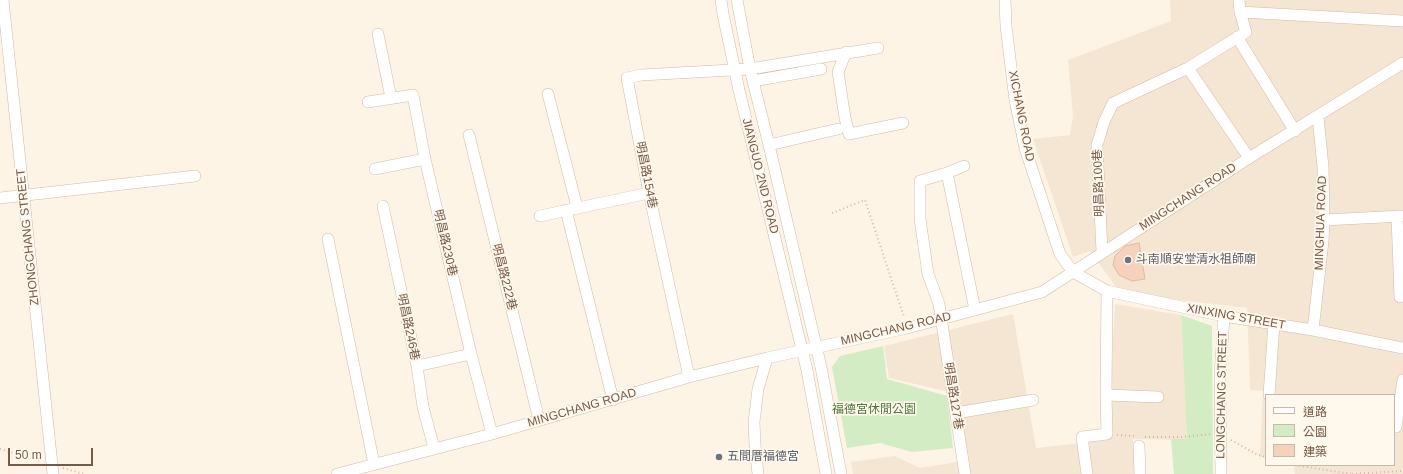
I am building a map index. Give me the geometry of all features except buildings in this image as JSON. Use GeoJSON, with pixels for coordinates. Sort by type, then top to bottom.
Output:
{"type":"FeatureCollection","features":[{"type":"Feature","properties":{"kind":"street","name":"ZHONGCHANG STREET"},"geometry":{"type":"LineString","coordinates":[[3,0],[53,474]]}},
{"type":"Feature","properties":{"kind":"street","name":"JIANGUO 2ND ROAD"},"geometry":{"type":"LineString","coordinates":[[721,0],[722,14],[802,351],[826,474]]}},
{"type":"Feature","properties":{"kind":"street","name":"JIANGUO 2ND ROAD"},"geometry":{"type":"LineString","coordinates":[[737,0],[750,69],[817,348],[841,474]]}},
{"type":"Feature","properties":{"kind":"street","name":"XICHANG ROAD"},"geometry":{"type":"LineString","coordinates":[[1004,0],[1015,100],[1025,148],[1060,254],[1073,272]]}},
{"type":"Feature","properties":{"kind":"street"},"geometry":{"type":"LineString","coordinates":[[1239,0],[1240,12],[1246,32],[1237,37],[1295,131]]}},
{"type":"Feature","properties":{"kind":"street"},"geometry":{"type":"LineString","coordinates":[[1240,12],[1403,21]]}},
{"type":"Feature","properties":{"kind":"street"},"geometry":{"type":"LineString","coordinates":[[378,34],[391,98]]}},
{"type":"Feature","properties":{"kind":"street","name":"明昌路100巷"},"geometry":{"type":"LineString","coordinates":[[1102,252],[1097,145],[1104,122],[1113,103],[1188,68],[1237,37]]}},
{"type":"Feature","properties":{"kind":"street"},"geometry":{"type":"LineString","coordinates":[[735,69],[750,69],[846,52],[878,48]]}},
{"type":"Feature","properties":{"kind":"street"},"geometry":{"type":"LineString","coordinates":[[846,52],[838,72],[849,134],[904,123]]}},
{"type":"Feature","properties":{"kind":"street","name":"MINGCHANG ROAD"},"geometry":{"type":"LineString","coordinates":[[338,474],[492,434],[689,377],[767,358],[907,328],[1042,292],[1249,158],[1318,117],[1403,63]]}},
{"type":"Feature","properties":{"kind":"street"},"geometry":{"type":"LineString","coordinates":[[1188,68],[1249,158]]}},
{"type":"Feature","properties":{"kind":"street","name":"明昌路154巷"},"geometry":{"type":"LineString","coordinates":[[689,377],[649,192],[627,78],[641,75],[735,69]]}},
{"type":"Feature","properties":{"kind":"street"},"geometry":{"type":"LineString","coordinates":[[753,81],[821,69]]}},
{"type":"Feature","properties":{"kind":"street"},"geometry":{"type":"LineString","coordinates":[[548,94],[577,207]]}},
{"type":"Feature","properties":{"kind":"street","name":"明昌路230巷"},"geometry":{"type":"LineString","coordinates":[[368,102],[413,95],[426,159],[492,434]]}},
{"type":"Feature","properties":{"kind":"street","name":"MINGHUA ROAD"},"geometry":{"type":"LineString","coordinates":[[1313,330],[1324,220],[1323,167],[1318,117]]}},
{"type":"Feature","properties":{"kind":"street"},"geometry":{"type":"LineString","coordinates":[[769,145],[838,129]]}},
{"type":"Feature","properties":{"kind":"street","name":"明昌路222巷"},"geometry":{"type":"LineString","coordinates":[[469,135],[540,420]]}},
{"type":"Feature","properties":{"kind":"street"},"geometry":{"type":"LineString","coordinates":[[375,169],[426,159]]}},
{"type":"Feature","properties":{"kind":"street"},"geometry":{"type":"LineString","coordinates":[[964,166],[947,172],[975,310]]}},
{"type":"Feature","properties":{"kind":"street","name":"明昌路127巷"},"geometry":{"type":"LineString","coordinates":[[947,172],[920,181],[920,220],[928,274],[939,304],[965,474]]}},
{"type":"Feature","properties":{"kind":"street"},"geometry":{"type":"LineString","coordinates":[[0,198],[195,176]]}},
{"type":"Feature","properties":{"kind":"street"},"geometry":{"type":"LineString","coordinates":[[540,216],[649,192]]}},
{"type":"Feature","properties":{"kind":"street","name":"明昌路246巷"},"geometry":{"type":"LineString","coordinates":[[383,206],[417,366],[423,407],[434,448]]}},
{"type":"Feature","properties":{"kind":"street"},"geometry":{"type":"LineString","coordinates":[[566,210],[613,400]]}},
{"type":"Feature","properties":{"kind":"street"},"geometry":{"type":"LineString","coordinates":[[1324,220],[1400,216],[1400,297]]}},
{"type":"Feature","properties":{"kind":"street"},"geometry":{"type":"LineString","coordinates":[[328,239],[374,464]]}},
{"type":"Feature","properties":{"kind":"street","name":"XINXING STREET"},"geometry":{"type":"LineString","coordinates":[[1073,272],[1107,291],[1224,316],[1313,330],[1403,348]]}},
{"type":"Feature","properties":{"kind":"street"},"geometry":{"type":"LineString","coordinates":[[1087,474],[1082,437],[1107,434],[1107,291]]}},
{"type":"Feature","properties":{"kind":"street","name":"LONGCHANG STREET"},"geometry":{"type":"LineString","coordinates":[[1221,474],[1220,376],[1224,316]]}},
{"type":"Feature","properties":{"kind":"street"},"geometry":{"type":"LineString","coordinates":[[1269,394],[1274,324]]}},
{"type":"Feature","properties":{"kind":"street"},"geometry":{"type":"LineString","coordinates":[[417,366],[472,354]]}},
{"type":"Feature","properties":{"kind":"street"},"geometry":{"type":"LineString","coordinates":[[758,474],[754,422],[758,389],[767,358]]}},
{"type":"Feature","properties":{"kind":"street"},"geometry":{"type":"LineString","coordinates":[[1395,427],[1403,380]]}},
{"type":"Feature","properties":{"kind":"street"},"geometry":{"type":"LineString","coordinates":[[1106,395],[1158,397]]}},
{"type":"Feature","properties":{"kind":"street"},"geometry":{"type":"LineString","coordinates":[[956,413],[1033,400]]}},
{"type":"Feature","properties":{"kind":"street"},"geometry":{"type":"LineString","coordinates":[[1138,441],[1140,474]]}},
{"type":"Feature","properties":{"kind":"path"},"geometry":{"type":"LineString","coordinates":[[832,213],[865,200],[907,328]]}},
{"type":"Feature","properties":{"kind":"path"},"geometry":{"type":"LineString","coordinates":[[1145,437],[1182,437],[1220,433],[1256,454],[1265,457]]}},
{"type":"Feature","properties":{"kind":"path"},"geometry":{"type":"LineString","coordinates":[[1107,434],[1138,441]]}},
{"type":"Feature","properties":{"kind":"path"},"geometry":{"type":"LineString","coordinates":[[1301,466],[1351,474],[1403,471]]}},
{"type":"Feature","properties":{"kind":"shaded area"},"geometry":{"type":"Polygon","coordinates":[[[1170,0],[1403,0],[1403,474],[1295,474],[1294,466],[1395,466],[1395,394],[1265,394],[1265,458],[1260,457],[1263,391],[1250,390],[1247,308],[1154,297],[1116,287],[1090,251],[1073,257],[1033,139],[1070,135],[1073,115],[1068,60],[1171,21],[1170,0]]]}},
{"type":"Feature","properties":{"kind":"shaded area"},"geometry":{"type":"Polygon","coordinates":[[[1115,304],[1181,315],[1187,440],[1133,439],[1135,474],[853,474],[851,462],[895,456],[920,468],[969,460],[958,394],[889,378],[884,346],[1013,314],[1036,448],[1108,440],[1115,304]]]}},
{"type":"Feature","properties":{"kind":"green space"},"geometry":{"type":"Polygon","coordinates":[[[1181,315],[1212,326],[1213,474],[1174,474],[1171,439],[1187,439],[1181,315]]]}},
{"type":"Feature","properties":{"kind":"green space","name":"福德宮休閒公園"},"geometry":{"type":"Polygon","coordinates":[[[883,346],[887,379],[947,396],[953,448],[912,452],[880,443],[847,448],[832,367],[840,356],[883,346]]]}},
{"type":"Feature","properties":{"kind":"place","name":"斗南順安堂清水祖師廟"},"geometry":{"type":"Point","coordinates":[1128,260]}},
{"type":"Feature","properties":{"kind":"place","name":"五間厝福德宮"},"geometry":{"type":"Point","coordinates":[719,457]}}]}
